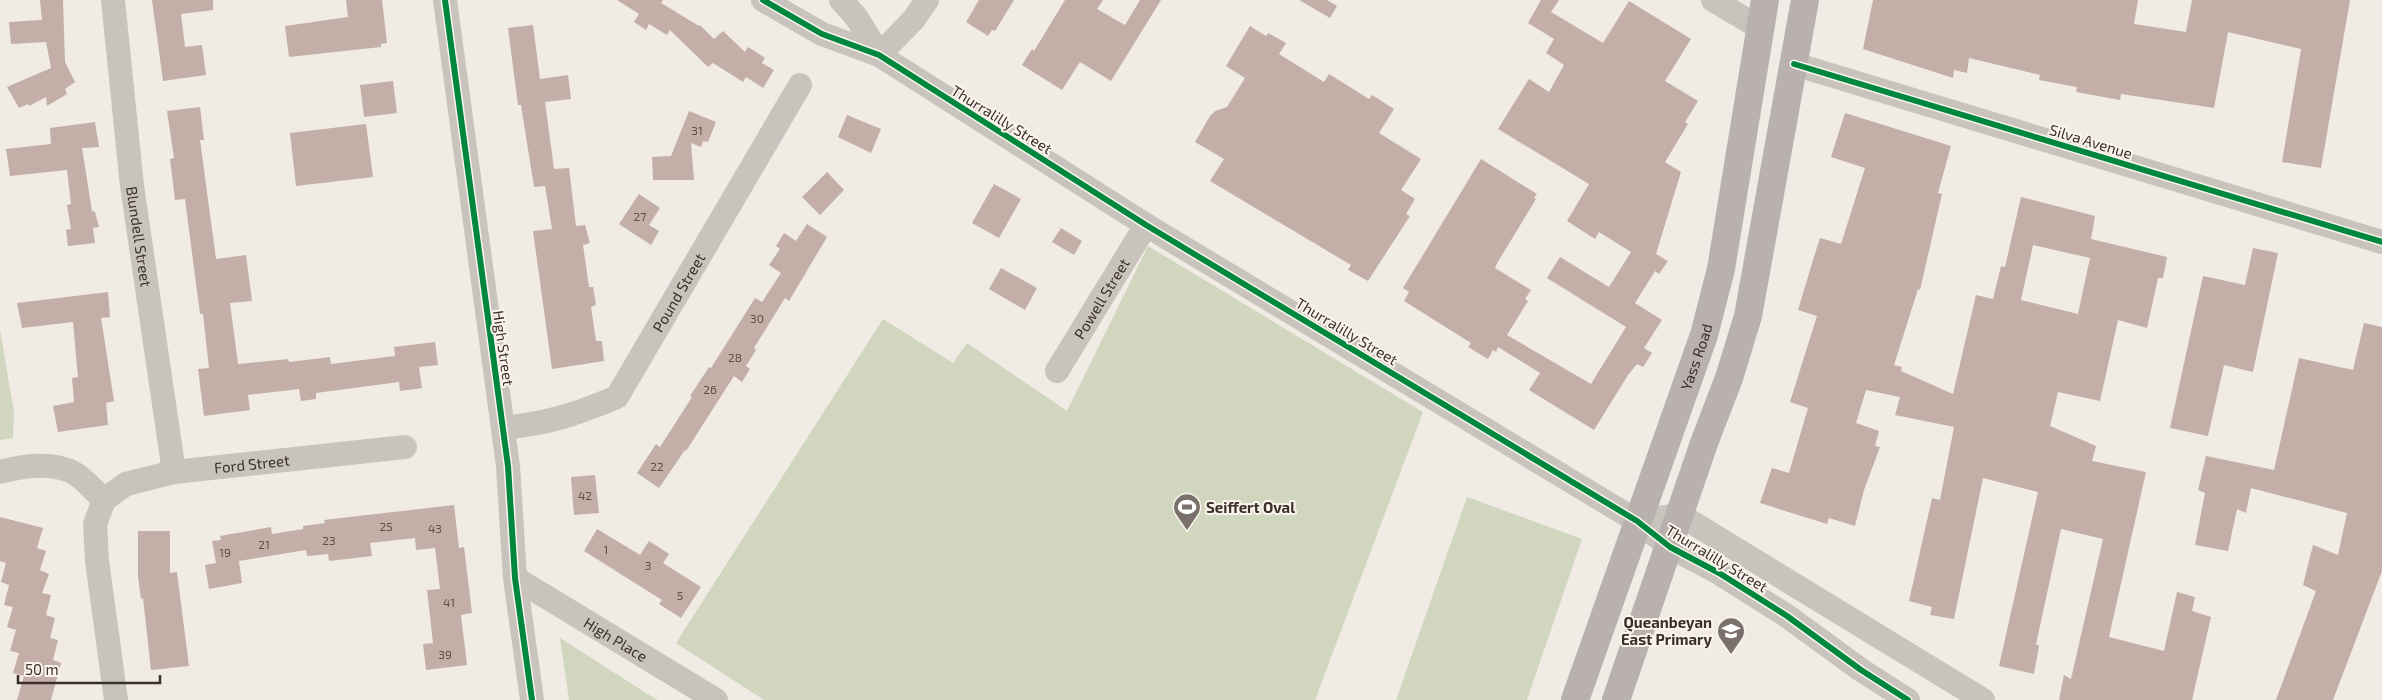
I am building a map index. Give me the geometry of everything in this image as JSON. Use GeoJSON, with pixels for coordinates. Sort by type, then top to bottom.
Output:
{"type":"FeatureCollection","features":[{"type":"Feature","properties":{"kind":"main road","name":"Yass Road"},"geometry":{"type":"LineString","coordinates":[[1575,700],[1637,521],[1685,391],[1709,316],[1720,269],[1765,0]]}},
{"type":"Feature","properties":{"kind":"main road"},"geometry":{"type":"LineString","coordinates":[[1616,700],[1670,547],[1704,443],[1729,378],[1748,316],[1805,0]]}},
{"type":"Feature","properties":{"kind":"main road"},"geometry":{"type":"LineString","coordinates":[[1760,28],[1794,64]]}},
{"type":"Feature","properties":{"kind":"street","name":"Blundell Street"},"geometry":{"type":"LineString","coordinates":[[113,0],[132,186],[174,472]]}},
{"type":"Feature","properties":{"kind":"street","name":"High Street"},"geometry":{"type":"LineString","coordinates":[[445,0],[508,466],[515,578],[532,700]]}},
{"type":"Feature","properties":{"kind":"street","name":"Thurralilly Street"},"geometry":{"type":"LineString","coordinates":[[763,0],[822,34],[879,55],[1146,225],[1637,521],[1670,547],[1719,573],[1782,612],[1860,670],[1908,700]]}},
{"type":"Feature","properties":{"kind":"street","name":"Thurralilly Street"},"geometry":{"type":"LineString","coordinates":[[841,0],[857,18],[879,55]]}},
{"type":"Feature","properties":{"kind":"street"},"geometry":{"type":"LineString","coordinates":[[879,55],[914,19],[927,0]]}},
{"type":"Feature","properties":{"kind":"street"},"geometry":{"type":"LineString","coordinates":[[1713,0],[1760,28]]}},
{"type":"Feature","properties":{"kind":"street","name":"Silva Avenue"},"geometry":{"type":"LineString","coordinates":[[1794,64],[2382,242]]}},
{"type":"Feature","properties":{"kind":"street","name":"Pound Street"},"geometry":{"type":"LineString","coordinates":[[503,428],[540,424],[567,418],[617,397],[800,85]]}},
{"type":"Feature","properties":{"kind":"street","name":"Powell Street"},"geometry":{"type":"LineString","coordinates":[[1057,371],[1146,225]]}},
{"type":"Feature","properties":{"kind":"street","name":"Ford Street"},"geometry":{"type":"LineString","coordinates":[[104,500],[126,484],[174,472],[405,447]]}},
{"type":"Feature","properties":{"kind":"street"},"geometry":{"type":"LineString","coordinates":[[0,472],[24,466],[55,467],[75,473],[104,500],[95,524],[97,561],[116,700]]}},
{"type":"Feature","properties":{"kind":"street","name":"Thurralilly Street"},"geometry":{"type":"LineString","coordinates":[[1637,521],[1680,515],[1983,700]]}},
{"type":"Feature","properties":{"kind":"street","name":"High Place"},"geometry":{"type":"LineString","coordinates":[[515,578],[716,700]]}},
{"type":"Feature","properties":{"kind":"green space"},"geometry":{"type":"Polygon","coordinates":[[[1148,246],[1423,412],[1315,700],[764,700],[676,643],[883,319],[953,363],[967,343],[1067,411],[1148,246]]]}},
{"type":"Feature","properties":{"kind":"green space"},"geometry":{"type":"Polygon","coordinates":[[[0,330],[14,412],[13,438],[0,440],[0,330]]]}},
{"type":"Feature","properties":{"kind":"green space"},"geometry":{"type":"Polygon","coordinates":[[[1467,497],[1582,539],[1527,700],[1396,700],[1467,497]]]}},
{"type":"Feature","properties":{"kind":"green space"},"geometry":{"type":"Polygon","coordinates":[[[560,638],[657,700],[569,700],[560,638]]]}},
{"type":"Feature","properties":{"kind":"building"},"geometry":{"type":"Polygon","coordinates":[[[40,0],[63,0],[65,62],[75,82],[65,89],[67,94],[47,106],[46,97],[29,106],[28,104],[19,108],[7,87],[51,68],[46,42],[11,44],[9,22],[42,20],[40,0]]]}},
{"type":"Feature","properties":{"kind":"building"},"geometry":{"type":"Polygon","coordinates":[[[152,0],[213,0],[213,10],[181,14],[185,47],[202,45],[206,75],[163,81],[152,0]]]}},
{"type":"Feature","properties":{"kind":"building"},"geometry":{"type":"Polygon","coordinates":[[[346,0],[382,0],[387,43],[381,44],[381,47],[289,57],[285,26],[348,17],[346,0]]]}},
{"type":"Feature","properties":{"kind":"building"},"geometry":{"type":"Polygon","coordinates":[[[617,0],[663,0],[661,3],[700,25],[714,39],[723,31],[745,52],[748,47],[765,58],[762,63],[774,70],[763,88],[746,77],[743,82],[713,63],[708,67],[670,30],[667,35],[649,24],[646,30],[634,22],[639,14],[617,0]]]}},
{"type":"Feature","properties":{"kind":"building"},"geometry":{"type":"Polygon","coordinates":[[[979,0],[1014,0],[995,31],[992,30],[988,36],[966,22],[979,0]]]}},
{"type":"Feature","properties":{"kind":"building"},"geometry":{"type":"Polygon","coordinates":[[[1065,0],[1103,0],[1097,9],[1125,25],[1140,0],[1161,0],[1111,81],[1080,62],[1062,90],[1022,65],[1032,49],[1034,51],[1065,0]]]}},
{"type":"Feature","properties":{"kind":"building"},"geometry":{"type":"Polygon","coordinates":[[[1299,0],[1327,0],[1337,6],[1330,18],[1299,0]]]}},
{"type":"Feature","properties":{"kind":"building"},"geometry":{"type":"Polygon","coordinates":[[[1541,0],[1559,0],[1551,12],[1603,43],[1629,1],[1691,39],[1665,81],[1698,101],[1685,122],[1688,124],[1665,162],[1681,172],[1656,254],[1668,261],[1659,274],[1655,271],[1635,303],[1662,320],[1644,348],[1652,353],[1643,367],[1637,364],[1628,375],[1594,430],[1529,390],[1540,373],[1498,347],[1496,352],[1493,350],[1488,359],[1468,347],[1471,343],[1404,301],[1409,292],[1403,288],[1481,159],[1537,194],[1534,198],[1536,199],[1495,268],[1531,290],[1525,299],[1528,301],[1507,335],[1591,384],[1626,327],[1547,278],[1560,257],[1609,287],[1631,252],[1599,232],[1595,239],[1567,221],[1589,184],[1498,129],[1529,79],[1549,92],[1564,65],[1546,53],[1554,39],[1528,23],[1541,0]]]}},
{"type":"Feature","properties":{"kind":"building"},"geometry":{"type":"Polygon","coordinates":[[[1873,0],[2138,0],[2134,24],[2186,32],[2192,0],[2350,0],[2321,168],[2282,162],[2301,49],[2228,32],[2214,108],[2121,94],[2120,100],[2076,92],[2077,87],[2039,80],[2040,75],[1969,58],[1967,73],[1954,70],[1953,78],[1863,49],[1873,0]]]}},
{"type":"Feature","properties":{"kind":"building"},"geometry":{"type":"Polygon","coordinates":[[[533,25],[540,79],[568,75],[571,99],[545,102],[554,169],[569,168],[576,226],[585,225],[590,243],[583,245],[589,287],[593,287],[596,305],[591,307],[596,341],[602,341],[604,361],[552,369],[533,231],[552,229],[545,186],[534,187],[521,105],[518,105],[508,28],[533,25]]]}},
{"type":"Feature","properties":{"kind":"building"},"geometry":{"type":"Polygon","coordinates":[[[1250,26],[1266,36],[1268,33],[1286,43],[1279,54],[1324,82],[1329,74],[1369,99],[1372,95],[1394,109],[1379,133],[1421,159],[1401,190],[1415,199],[1406,214],[1410,216],[1368,281],[1348,270],[1351,265],[1210,181],[1224,159],[1195,142],[1210,116],[1215,111],[1227,107],[1245,78],[1226,66],[1250,26]]]}},
{"type":"Feature","properties":{"kind":"building"},"geometry":{"type":"Polygon","coordinates":[[[393,81],[397,113],[364,117],[360,85],[393,81]]]}},
{"type":"Feature","properties":{"kind":"building"},"geometry":{"type":"Polygon","coordinates":[[[200,107],[204,140],[200,140],[216,259],[246,255],[252,301],[230,303],[238,364],[288,359],[289,362],[330,357],[331,364],[395,356],[394,347],[435,342],[438,365],[419,367],[422,388],[400,391],[399,382],[316,393],[316,399],[301,401],[299,389],[248,395],[250,410],[204,416],[198,369],[209,368],[203,314],[200,314],[185,199],[175,200],[170,159],[174,158],[167,111],[200,107]]]}},
{"type":"Feature","properties":{"kind":"building"},"geometry":{"type":"Polygon","coordinates":[[[689,111],[716,122],[708,142],[703,141],[701,147],[691,143],[694,180],[653,180],[652,157],[671,156],[689,111]]]}},
{"type":"Feature","properties":{"kind":"building"},"geometry":{"type":"Polygon","coordinates":[[[1845,113],[1951,146],[1938,193],[1942,194],[1920,290],[1918,289],[1894,365],[1902,367],[1901,371],[1953,394],[1976,295],[1993,299],[2001,266],[2005,267],[2021,197],[2095,216],[2091,239],[2167,257],[2163,278],[2158,278],[2147,328],[2118,320],[2100,401],[2058,392],[2050,426],[2096,446],[2092,461],[2146,472],[2109,637],[2164,651],[2177,592],[2195,597],[2192,611],[2211,617],[2192,700],[2059,700],[2064,675],[2071,679],[2103,539],[2061,529],[2036,644],[2039,646],[2034,674],[1999,666],[2038,492],[1983,478],[1954,619],[1930,615],[1932,607],[1909,601],[1932,498],[1940,500],[1954,427],[1895,415],[1900,397],[1866,390],[1856,423],[1879,431],[1875,446],[1880,447],[1864,490],[1855,526],[1829,518],[1827,524],[1760,503],[1772,468],[1789,473],[1808,408],[1790,402],[1817,316],[1798,310],[1814,257],[1820,238],[1841,244],[1865,168],[1831,157],[1845,113]],[[2033,245],[2021,300],[2078,314],[2090,258],[2033,245]]]}},
{"type":"Feature","properties":{"kind":"building"},"geometry":{"type":"Polygon","coordinates":[[[847,115],[881,129],[871,153],[838,137],[847,115]]]}},
{"type":"Feature","properties":{"kind":"building"},"geometry":{"type":"Polygon","coordinates":[[[95,122],[99,147],[82,148],[92,211],[95,212],[99,227],[93,228],[95,243],[68,246],[66,230],[71,229],[67,205],[71,204],[67,170],[10,176],[6,149],[51,144],[50,128],[95,122]]]}},
{"type":"Feature","properties":{"kind":"building"},"geometry":{"type":"Polygon","coordinates":[[[366,124],[373,177],[296,186],[290,133],[366,124]]]}},
{"type":"Feature","properties":{"kind":"building"},"geometry":{"type":"Polygon","coordinates":[[[827,172],[844,190],[820,215],[802,197],[827,172]]]}},
{"type":"Feature","properties":{"kind":"building"},"geometry":{"type":"Polygon","coordinates":[[[994,184],[1021,199],[999,238],[972,223],[994,184]]]}},
{"type":"Feature","properties":{"kind":"building"},"geometry":{"type":"Polygon","coordinates":[[[639,194],[660,208],[649,225],[659,231],[651,245],[619,224],[639,194]]]}},
{"type":"Feature","properties":{"kind":"building"},"geometry":{"type":"Polygon","coordinates":[[[807,224],[827,237],[789,301],[785,298],[754,348],[756,350],[746,366],[750,369],[742,382],[734,376],[686,451],[659,488],[637,473],[656,444],[660,447],[692,397],[690,396],[709,367],[711,368],[755,298],[762,302],[781,273],[769,265],[780,249],[776,246],[784,233],[796,241],[807,224]]]}},
{"type":"Feature","properties":{"kind":"building"},"geometry":{"type":"Polygon","coordinates":[[[1061,228],[1082,241],[1074,255],[1052,242],[1061,228]]]}},
{"type":"Feature","properties":{"kind":"building"},"geometry":{"type":"Polygon","coordinates":[[[2253,248],[2278,253],[2253,372],[2224,365],[2208,436],[2170,428],[2203,276],[2245,285],[2253,248]]]}},
{"type":"Feature","properties":{"kind":"building"},"geometry":{"type":"Polygon","coordinates":[[[1001,268],[1037,288],[1025,310],[989,289],[1001,268]]]}},
{"type":"Feature","properties":{"kind":"building"},"geometry":{"type":"Polygon","coordinates":[[[108,292],[110,317],[101,318],[114,401],[106,403],[108,425],[58,432],[53,406],[74,402],[72,378],[78,377],[73,322],[22,328],[17,303],[108,292]]]}},
{"type":"Feature","properties":{"kind":"building"},"geometry":{"type":"Polygon","coordinates":[[[2364,323],[2382,327],[2382,571],[2333,700],[2276,700],[2316,591],[2303,585],[2313,545],[2338,555],[2347,513],[2251,488],[2246,513],[2237,509],[2228,551],[2195,545],[2205,493],[2198,490],[2206,456],[2274,470],[2299,358],[2353,370],[2364,323]]]}},
{"type":"Feature","properties":{"kind":"building"},"geometry":{"type":"Polygon","coordinates":[[[595,475],[599,513],[574,515],[571,477],[595,475]]]}},
{"type":"Feature","properties":{"kind":"building"},"geometry":{"type":"Polygon","coordinates":[[[454,505],[459,548],[464,547],[472,613],[461,615],[467,665],[426,670],[423,644],[433,643],[427,590],[440,589],[435,548],[416,550],[415,538],[370,543],[372,556],[329,561],[328,554],[307,556],[306,550],[239,561],[242,583],[209,589],[205,565],[216,563],[212,541],[221,540],[220,536],[271,527],[272,534],[303,529],[303,526],[325,523],[324,520],[454,505]]]}},
{"type":"Feature","properties":{"kind":"building"},"geometry":{"type":"Polygon","coordinates":[[[0,517],[43,528],[37,548],[46,551],[40,570],[49,574],[42,593],[51,595],[46,615],[55,618],[50,638],[58,640],[53,660],[61,663],[51,700],[17,700],[24,676],[13,673],[19,653],[10,651],[16,630],[7,627],[13,607],[4,605],[9,585],[1,582],[6,563],[0,561],[0,517]]]}},
{"type":"Feature","properties":{"kind":"building"},"geometry":{"type":"Polygon","coordinates":[[[597,529],[640,555],[649,541],[669,554],[663,563],[701,587],[681,618],[659,604],[662,600],[584,551],[597,529]]]}},
{"type":"Feature","properties":{"kind":"building"},"geometry":{"type":"Polygon","coordinates":[[[138,531],[170,531],[170,573],[177,572],[189,666],[151,670],[143,598],[141,599],[138,577],[138,531]]]}},
{"type":"Feature","properties":{"kind":"cycle path"},"geometry":{"type":"LineString","coordinates":[[445,0],[508,466],[515,578],[532,700]]}},
{"type":"Feature","properties":{"kind":"cycle path"},"geometry":{"type":"LineString","coordinates":[[763,0],[822,34],[879,55],[1146,225],[1637,521],[1670,547],[1719,573],[1787,616],[1861,670],[1908,700]]}},
{"type":"Feature","properties":{"kind":"cycle path"},"geometry":{"type":"LineString","coordinates":[[1794,64],[2382,242]]}},
{"type":"Feature","properties":{"kind":"place","name":"Seiffert Oval"},"geometry":{"type":"Point","coordinates":[1187,531]}},
{"type":"Feature","properties":{"kind":"place","name":"Queanbeyan East Primary"},"geometry":{"type":"Point","coordinates":[1731,655]}}]}
